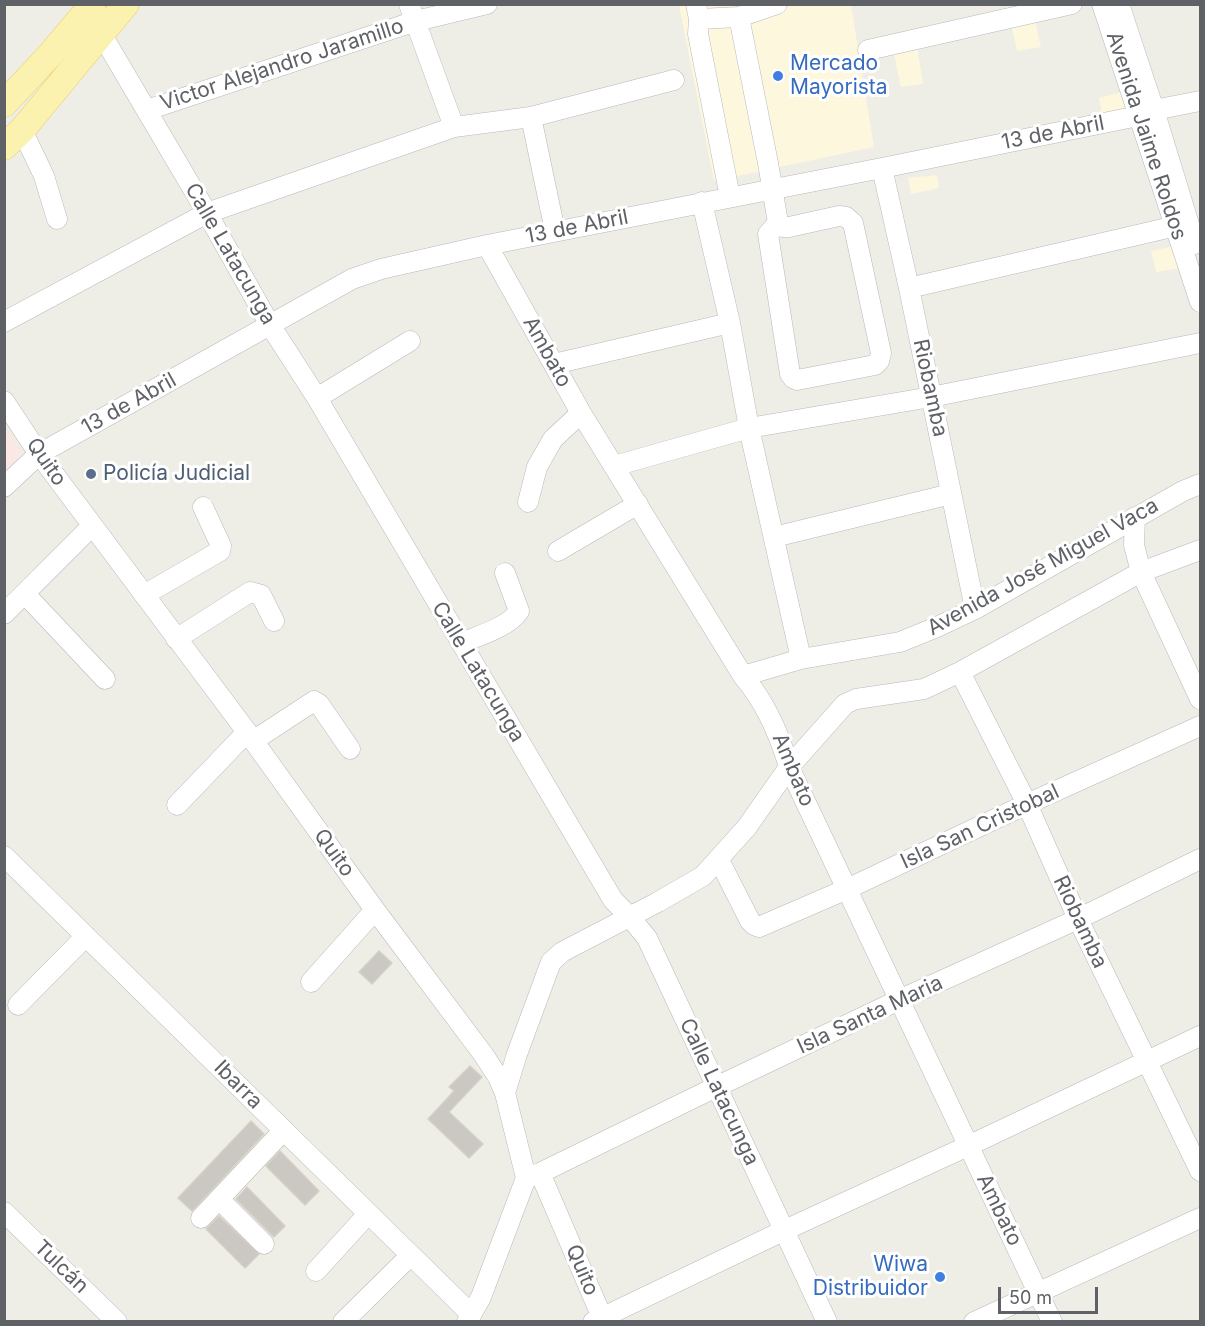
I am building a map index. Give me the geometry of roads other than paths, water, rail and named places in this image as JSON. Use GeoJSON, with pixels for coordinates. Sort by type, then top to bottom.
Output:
{"type":"FeatureCollection","features":[{"type":"Feature","properties":{"kind":"main road"},"geometry":{"type":"LineString","coordinates":[[7,96],[93,4]]}},
{"type":"Feature","properties":{"kind":"main road"},"geometry":{"type":"LineString","coordinates":[[13,138],[126,4]]}},
{"type":"Feature","properties":{"kind":"street","name":"Victor Alejandro Jaramillo"},"geometry":{"type":"LineString","coordinates":[[147,110],[412,13],[487,4]]}},
{"type":"Feature","properties":{"kind":"street"},"geometry":{"type":"LineString","coordinates":[[730,197],[698,34],[698,12],[739,17],[777,4]]}},
{"type":"Feature","properties":{"kind":"street"},"geometry":{"type":"LineString","coordinates":[[868,50],[1072,4]]}},
{"type":"Feature","properties":{"kind":"street","name":"Avenida Jaime Roldos"},"geometry":{"type":"LineString","coordinates":[[1102,4],[1146,113],[1200,261]]}},
{"type":"Feature","properties":{"kind":"street","name":"Avenida Jaime Roldos"},"geometry":{"type":"LineString","coordinates":[[1119,4],[1176,226],[1200,302]]}},
{"type":"Feature","properties":{"kind":"street"},"geometry":{"type":"LineString","coordinates":[[412,13],[454,127]]}},
{"type":"Feature","properties":{"kind":"street"},"geometry":{"type":"LineString","coordinates":[[739,17],[778,223]]}},
{"type":"Feature","properties":{"kind":"street","name":"Calle Latacunga"},"geometry":{"type":"LineString","coordinates":[[102,35],[270,325],[317,398],[613,900],[647,938],[827,1322]]}},
{"type":"Feature","properties":{"kind":"street"},"geometry":{"type":"LineString","coordinates":[[4,322],[207,213],[454,127],[531,117],[674,80]]}},
{"type":"Feature","properties":{"kind":"street","name":"13 de Abril"},"geometry":{"type":"LineString","coordinates":[[4,487],[39,454],[352,279],[381,269],[555,231],[882,168],[1200,100]]}},
{"type":"Feature","properties":{"kind":"street"},"geometry":{"type":"LineString","coordinates":[[531,117],[555,231]]}},
{"type":"Feature","properties":{"kind":"street"},"geometry":{"type":"LineString","coordinates":[[13,138],[44,176],[57,219]]}},
{"type":"Feature","properties":{"kind":"street","name":"Riobamba"},"geometry":{"type":"LineString","coordinates":[[882,168],[975,609]]}},
{"type":"Feature","properties":{"kind":"street"},"geometry":{"type":"LineString","coordinates":[[702,202],[730,323],[749,428],[801,659]]}},
{"type":"Feature","properties":{"kind":"street"},"geometry":{"type":"LineString","coordinates":[[839,216],[846,217],[854,223],[881,353],[875,365],[797,380],[790,374],[768,234],[778,223],[789,227],[839,216]]}},
{"type":"Feature","properties":{"kind":"street"},"geometry":{"type":"LineString","coordinates":[[909,288],[1176,226]]}},
{"type":"Feature","properties":{"kind":"street","name":"Ambato"},"geometry":{"type":"LineString","coordinates":[[487,245],[581,413],[743,676],[758,693],[781,740],[789,767],[1052,1322]]}},
{"type":"Feature","properties":{"kind":"street"},"geometry":{"type":"LineString","coordinates":[[554,364],[730,323]]}},
{"type":"Feature","properties":{"kind":"street"},"geometry":{"type":"LineString","coordinates":[[317,398],[410,341]]}},
{"type":"Feature","properties":{"kind":"street"},"geometry":{"type":"LineString","coordinates":[[614,466],[749,428],[931,397],[1200,343]]}},
{"type":"Feature","properties":{"kind":"street","name":"Quito"},"geometry":{"type":"LineString","coordinates":[[4,400],[39,454],[250,737],[498,1077],[506,1093],[533,1175],[600,1320]]}},
{"type":"Feature","properties":{"kind":"street"},"geometry":{"type":"LineString","coordinates":[[528,502],[537,467],[553,439],[581,413]]}},
{"type":"Feature","properties":{"kind":"street","name":"Avenida José Miguel Vaca"},"geometry":{"type":"LineString","coordinates":[[743,676],[801,659],[900,642],[937,627],[975,609],[1135,517],[1200,484]]}},
{"type":"Feature","properties":{"kind":"street"},"geometry":{"type":"LineString","coordinates":[[774,537],[951,494]]}},
{"type":"Feature","properties":{"kind":"street"},"geometry":{"type":"LineString","coordinates":[[558,551],[638,504]]}},
{"type":"Feature","properties":{"kind":"street"},"geometry":{"type":"LineString","coordinates":[[144,595],[220,550],[221,546],[203,507]]}},
{"type":"Feature","properties":{"kind":"street"},"geometry":{"type":"LineString","coordinates":[[1135,517],[1134,545],[1141,572],[1200,699]]}},
{"type":"Feature","properties":{"kind":"street"},"geometry":{"type":"LineString","coordinates":[[4,614],[92,526]]}},
{"type":"Feature","properties":{"kind":"street"},"geometry":{"type":"LineString","coordinates":[[506,1093],[517,1054],[551,962],[562,952],[703,876],[747,827],[789,767],[844,704],[856,699],[924,688],[960,672],[1141,572],[1200,550]]}},
{"type":"Feature","properties":{"kind":"street"},"geometry":{"type":"LineString","coordinates":[[461,643],[516,617],[519,611],[505,573]]}},
{"type":"Feature","properties":{"kind":"street"},"geometry":{"type":"LineString","coordinates":[[176,639],[250,592],[261,595],[274,621]]}},
{"type":"Feature","properties":{"kind":"street"},"geometry":{"type":"LineString","coordinates":[[25,594],[105,679]]}},
{"type":"Feature","properties":{"kind":"street","name":"Riobamba"},"geometry":{"type":"LineString","coordinates":[[960,672],[1027,804],[1078,919],[1200,1171]]}},
{"type":"Feature","properties":{"kind":"street"},"geometry":{"type":"LineString","coordinates":[[177,805],[250,737],[314,701],[319,704],[350,749]]}},
{"type":"Feature","properties":{"kind":"street","name":"Isla San Cristobal"},"geometry":{"type":"LineString","coordinates":[[719,860],[750,921],[759,927],[847,889],[1200,726]]}},
{"type":"Feature","properties":{"kind":"street","name":"Ibarra"},"geometry":{"type":"LineString","coordinates":[[4,856],[411,1255],[469,1318]]}},
{"type":"Feature","properties":{"kind":"street","name":"Isla Santa Maria"},"geometry":{"type":"LineString","coordinates":[[533,1175],[899,1000],[1078,919],[1200,859]]}},
{"type":"Feature","properties":{"kind":"street"},"geometry":{"type":"LineString","coordinates":[[311,982],[375,910]]}},
{"type":"Feature","properties":{"kind":"street"},"geometry":{"type":"LineString","coordinates":[[18,1005],[86,936]]}},
{"type":"Feature","properties":{"kind":"street"},"geometry":{"type":"LineString","coordinates":[[600,1320],[785,1230],[1200,1036]]}},
{"type":"Feature","properties":{"kind":"street"},"geometry":{"type":"LineString","coordinates":[[201,1218],[284,1130]]}},
{"type":"Feature","properties":{"kind":"street"},"geometry":{"type":"LineString","coordinates":[[469,1318],[481,1297],[533,1175]]}},
{"type":"Feature","properties":{"kind":"street"},"geometry":{"type":"LineString","coordinates":[[220,1200],[264,1244]]}},
{"type":"Feature","properties":{"kind":"street","name":"Tulcán"},"geometry":{"type":"LineString","coordinates":[[4,1212],[117,1322]]}},
{"type":"Feature","properties":{"kind":"street"},"geometry":{"type":"LineString","coordinates":[[316,1271],[368,1214]]}},
{"type":"Feature","properties":{"kind":"street"},"geometry":{"type":"LineString","coordinates":[[974,1322],[1200,1218]]}},
{"type":"Feature","properties":{"kind":"street"},"geometry":{"type":"LineString","coordinates":[[343,1322],[411,1255]]}},
{"type":"Feature","properties":{"kind":"place","name":"Mercado Mayorista"},"geometry":{"type":"Point","coordinates":[778,76]}},
{"type":"Feature","properties":{"kind":"place","name":"Policía Judicial"},"geometry":{"type":"Point","coordinates":[91,474]}},
{"type":"Feature","properties":{"kind":"place","name":"Wiwa Distribuidor"},"geometry":{"type":"Point","coordinates":[940,1277]}}]}
